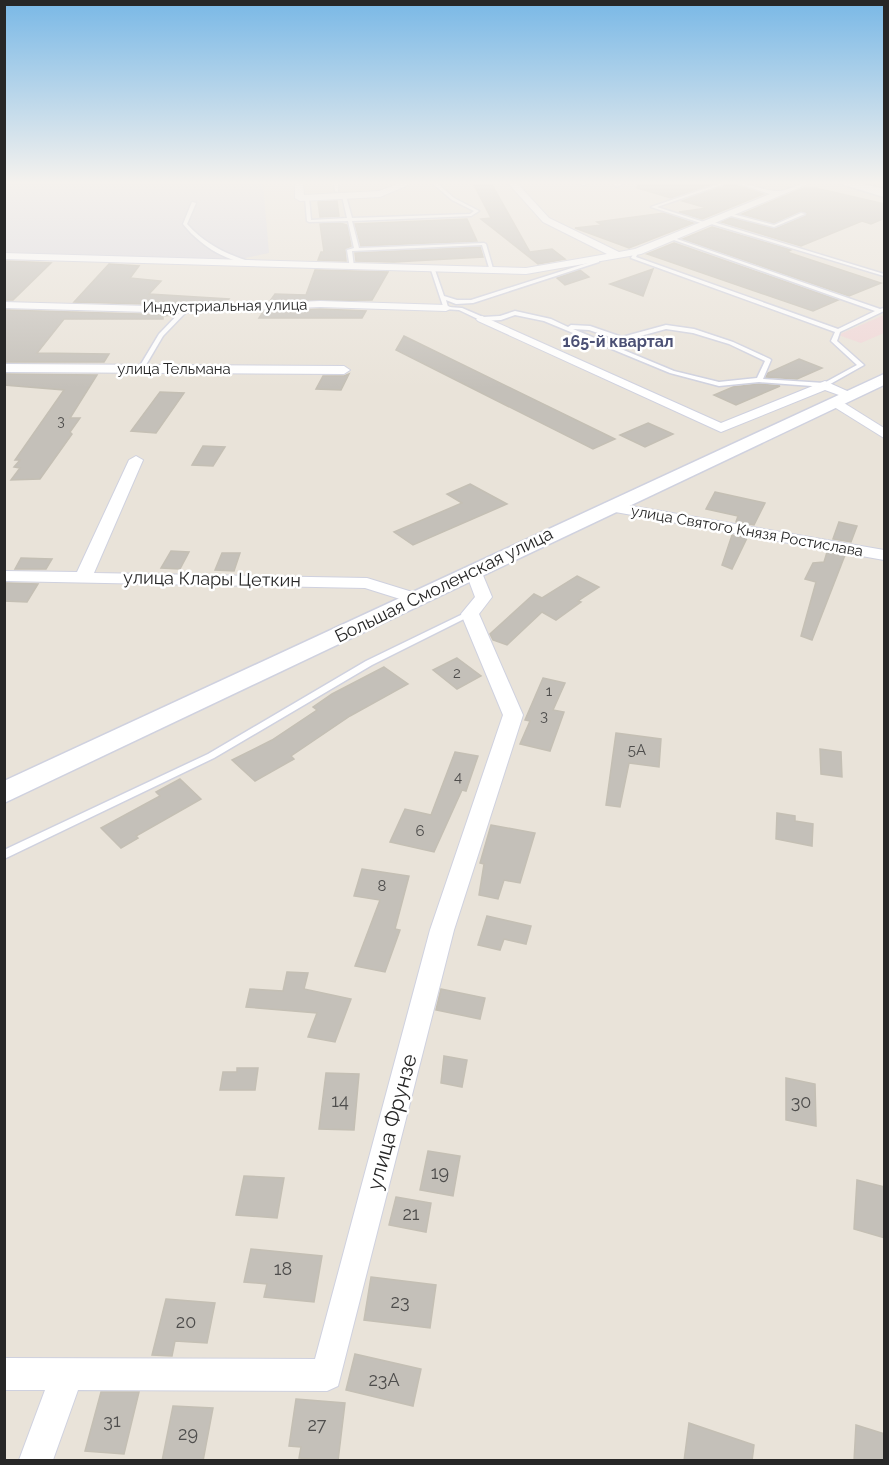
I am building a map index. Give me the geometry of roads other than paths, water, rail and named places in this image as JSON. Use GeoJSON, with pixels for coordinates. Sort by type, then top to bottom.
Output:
{"type":"FeatureCollection","features":[{"type":"Feature","properties":{"kind":"main road","name":"Большая Смоленская улица"},"geometry":{"type":"LineString","coordinates":[[4,793],[474,573],[837,394],[885,379]]}},
{"type":"Feature","properties":{"kind":"street"},"geometry":{"type":"LineString","coordinates":[[610,251],[620,256]]}},
{"type":"Feature","properties":{"kind":"street"},"geometry":{"type":"LineString","coordinates":[[4,256],[526,271],[597,261],[637,252]]}},
{"type":"Feature","properties":{"kind":"street","name":"Индустриальная улица"},"geometry":{"type":"LineString","coordinates":[[4,304],[185,310],[320,304],[444,303]]}},
{"type":"Feature","properties":{"kind":"street"},"geometry":{"type":"LineString","coordinates":[[482,319],[722,428],[837,394],[885,434]]}},
{"type":"Feature","properties":{"kind":"street","name":"улица Тельмана"},"geometry":{"type":"LineString","coordinates":[[4,369],[344,370]]}},
{"type":"Feature","properties":{"kind":"street"},"geometry":{"type":"LineString","coordinates":[[84,576],[136,460]]}},
{"type":"Feature","properties":{"kind":"street","name":"улица Святого Князя Ростислава"},"geometry":{"type":"LineString","coordinates":[[609,507],[885,555]]}},
{"type":"Feature","properties":{"kind":"street"},"geometry":{"type":"LineString","coordinates":[[470,614],[484,597],[474,573]]}},
{"type":"Feature","properties":{"kind":"street","name":"улица Клары Цеткин"},"geometry":{"type":"LineString","coordinates":[[4,576],[367,583],[416,599]]}},
{"type":"Feature","properties":{"kind":"street","name":"улица Фрунзе"},"geometry":{"type":"LineString","coordinates":[[4,1374],[67,1376],[327,1375],[442,930],[513,715],[470,614]]}},
{"type":"Feature","properties":{"kind":"street"},"geometry":{"type":"LineString","coordinates":[[36,1461],[67,1376]]}},
{"type":"Feature","properties":{"kind":"lane"},"geometry":{"type":"LineString","coordinates":[[217,251],[257,265]]}},
{"type":"Feature","properties":{"kind":"lane"},"geometry":{"type":"LineString","coordinates":[[349,251],[352,267]]}},
{"type":"Feature","properties":{"kind":"lane"},"geometry":{"type":"LineString","coordinates":[[486,251],[492,271]]}},
{"type":"Feature","properties":{"kind":"lane"},"geometry":{"type":"LineString","coordinates":[[712,251],[882,310]]}},
{"type":"Feature","properties":{"kind":"lane"},"geometry":{"type":"LineString","coordinates":[[804,251],[885,275]]}},
{"type":"Feature","properties":{"kind":"lane"},"geometry":{"type":"LineString","coordinates":[[637,252],[633,258],[838,331]]}},
{"type":"Feature","properties":{"kind":"lane"},"geometry":{"type":"LineString","coordinates":[[444,303],[471,302],[597,261]]}},
{"type":"Feature","properties":{"kind":"lane"},"geometry":{"type":"LineString","coordinates":[[433,270],[444,303]]}},
{"type":"Feature","properties":{"kind":"lane"},"geometry":{"type":"LineString","coordinates":[[444,303],[482,319],[501,318],[515,313],[570,327],[590,328],[622,339],[666,327],[694,331],[731,343],[768,360],[759,380]]}},
{"type":"Feature","properties":{"kind":"lane"},"geometry":{"type":"LineString","coordinates":[[141,369],[161,335],[185,310]]}},
{"type":"Feature","properties":{"kind":"lane"},"geometry":{"type":"LineString","coordinates":[[545,319],[672,372],[718,384],[759,380],[837,394],[861,365],[834,341],[838,331],[882,310]]}},
{"type":"Feature","properties":{"kind":"lane"},"geometry":{"type":"LineString","coordinates":[[4,855],[211,756],[369,663],[470,614]]}},
{"type":"Feature","properties":{"kind":"district","name":"165-й квартал"},"geometry":{"type":"Point","coordinates":[618,341]}}]}
